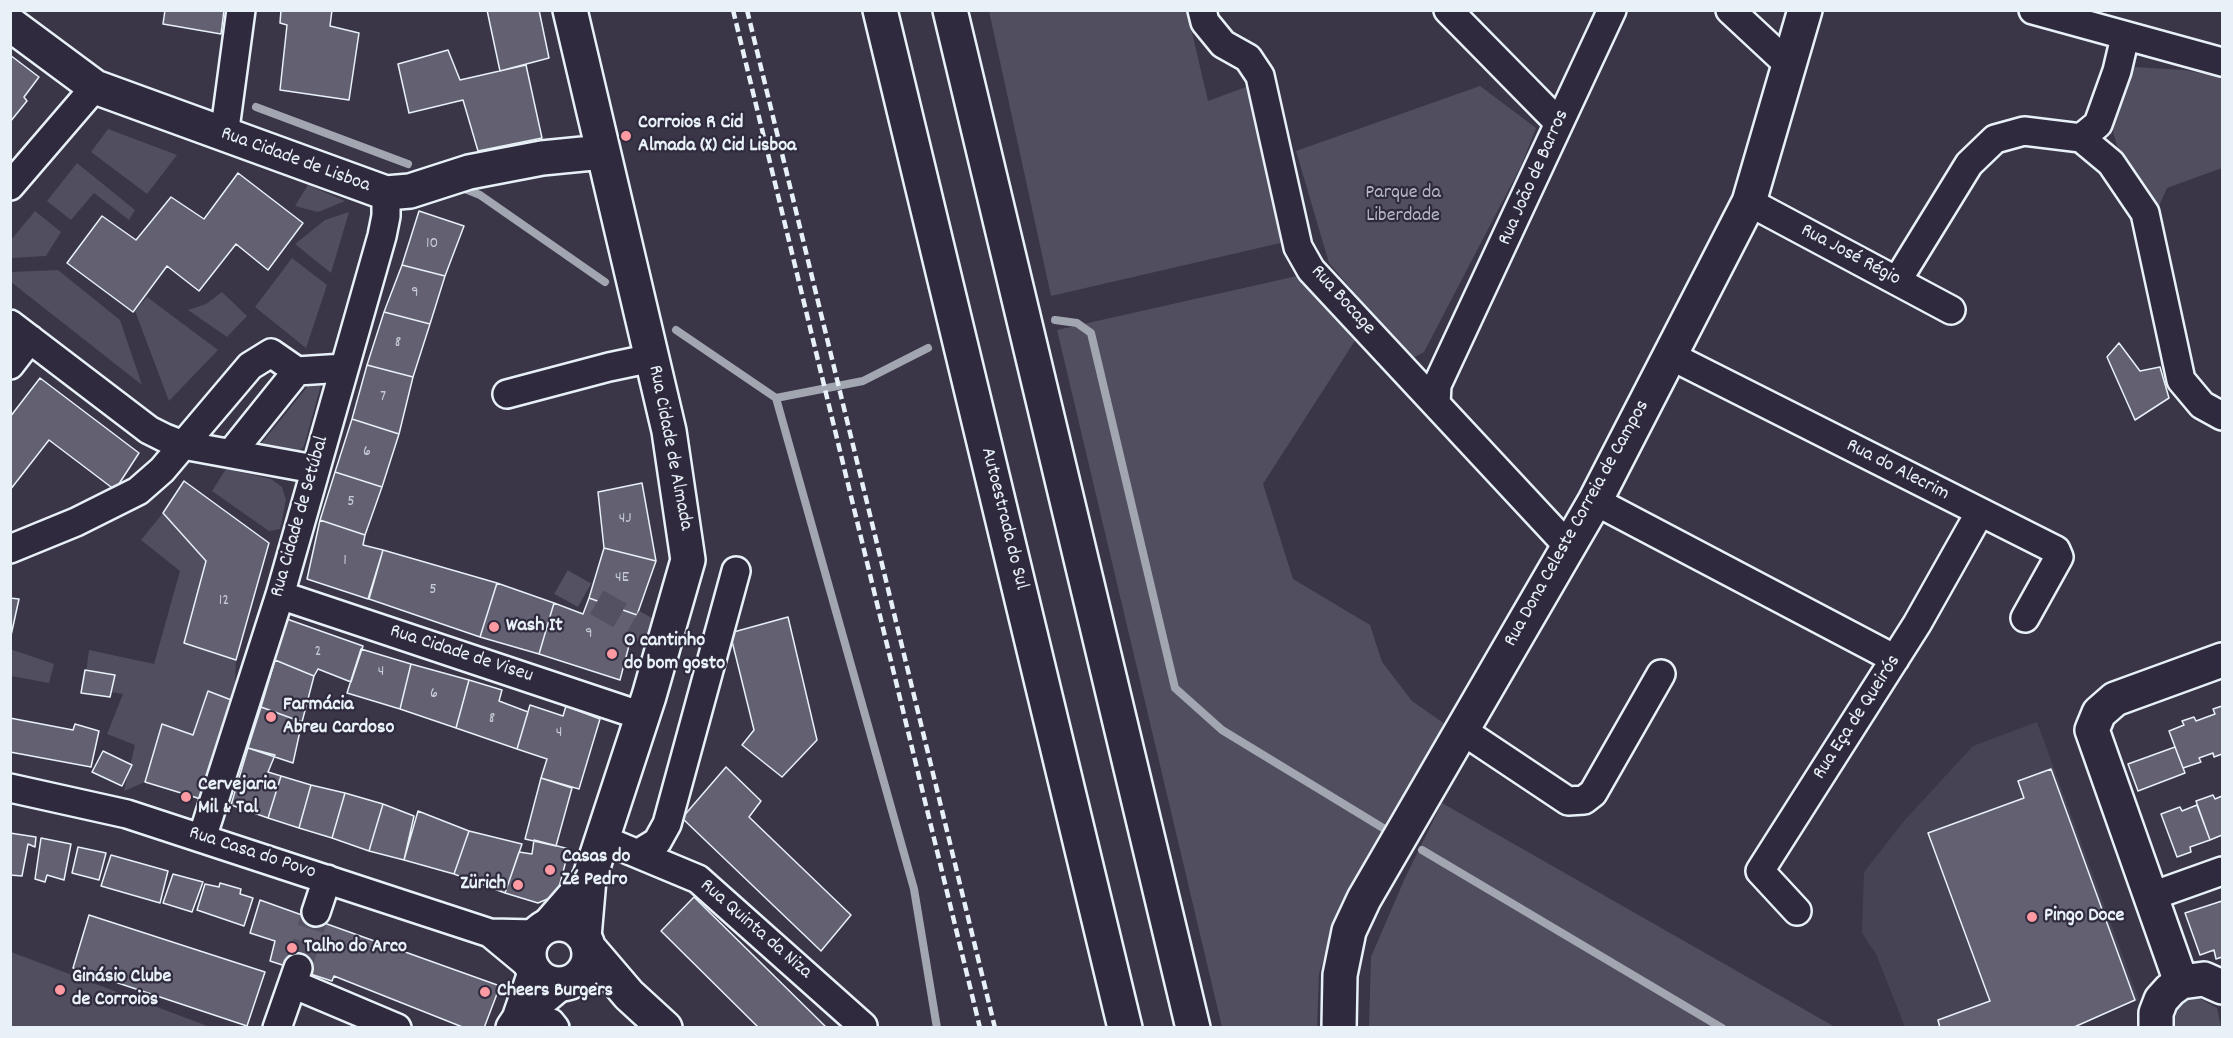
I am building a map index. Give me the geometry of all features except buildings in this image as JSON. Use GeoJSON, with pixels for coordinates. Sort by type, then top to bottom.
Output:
{"type":"FeatureCollection","features":[{"type":"Feature","properties":{"kind":"main road","name":"Rua Cidade de Almada"},"geometry":{"type":"LineString","coordinates":[[563,964],[642,716],[688,560],[677,473],[570,10]]}},
{"type":"Feature","properties":{"kind":"main road","name":"Autoestrada do Sul"},"geometry":{"type":"LineString","coordinates":[[880,10],[1125,1028]]}},
{"type":"Feature","properties":{"kind":"main road"},"geometry":{"type":"LineString","coordinates":[[950,10],[1193,1028]]}},
{"type":"Feature","properties":{"kind":"main road","name":"Rua Dona Celeste Correia de Campos"},"geometry":{"type":"LineString","coordinates":[[1339,1028],[1340,975],[1349,931],[1364,899],[1595,501],[1749,202],[1805,10]]}},
{"type":"Feature","properties":{"kind":"main road","name":"Rua Cidade de Lisboa"},"geometry":{"type":"LineString","coordinates":[[10,24],[95,87],[224,136],[398,192]]}},
{"type":"Feature","properties":{"kind":"main road"},"geometry":{"type":"LineString","coordinates":[[398,192],[469,172],[542,158],[603,152]]}},
{"type":"Feature","properties":{"kind":"main road"},"geometry":{"type":"LineString","coordinates":[[2181,982],[2092,730],[2099,713],[2115,699],[2223,660]]}},
{"type":"Feature","properties":{"kind":"main road","name":"Rua Cidade de Almada"},"geometry":{"type":"LineString","coordinates":[[542,930],[589,879]]}},
{"type":"Feature","properties":{"kind":"main road"},"geometry":{"type":"LineString","coordinates":[[516,1023],[563,964],[567,925],[542,930],[528,952],[563,964]]}},
{"type":"Feature","properties":{"kind":"main road","name":"Rua Casa do Povo"},"geometry":{"type":"LineString","coordinates":[[563,964],[629,995],[665,1028]]}},
{"type":"Feature","properties":{"kind":"main road"},"geometry":{"type":"LineString","coordinates":[[2156,1028],[2161,1000],[2181,982],[2204,979],[2223,987]]}},
{"type":"Feature","properties":{"kind":"street"},"geometry":{"type":"LineString","coordinates":[[224,136],[241,10]]}},
{"type":"Feature","properties":{"kind":"street","name":"Rua Bocage"},"geometry":{"type":"LineString","coordinates":[[1202,10],[1205,22],[1223,44],[1248,58],[1260,76],[1298,247],[1311,270],[1569,547]]}},
{"type":"Feature","properties":{"kind":"street"},"geometry":{"type":"LineString","coordinates":[[1448,10],[1559,123]]}},
{"type":"Feature","properties":{"kind":"street","name":"Rua João de Barros"},"geometry":{"type":"LineString","coordinates":[[1436,404],[1437,385],[1458,345],[1612,10]]}},
{"type":"Feature","properties":{"kind":"street"},"geometry":{"type":"LineString","coordinates":[[1730,10],[1788,64]]}},
{"type":"Feature","properties":{"kind":"street"},"geometry":{"type":"LineString","coordinates":[[2033,10],[2223,62]]}},
{"type":"Feature","properties":{"kind":"street"},"geometry":{"type":"LineString","coordinates":[[2081,138],[2098,124],[2117,71],[2125,37]]}},
{"type":"Feature","properties":{"kind":"street"},"geometry":{"type":"LineString","coordinates":[[10,186],[95,87]]}},
{"type":"Feature","properties":{"kind":"street"},"geometry":{"type":"LineString","coordinates":[[1897,281],[1969,164],[1995,139],[2024,131],[2081,138],[2111,163],[2145,213],[2181,380],[2202,405],[2223,416]]}},
{"type":"Feature","properties":{"kind":"street","name":"Rua Cidade de Setúbal"},"geometry":{"type":"LineString","coordinates":[[202,838],[280,595],[386,216],[398,192]]}},
{"type":"Feature","properties":{"kind":"street","name":"Rua José Régio"},"geometry":{"type":"LineString","coordinates":[[1749,202],[1952,310]]}},
{"type":"Feature","properties":{"kind":"street"},"geometry":{"type":"LineString","coordinates":[[10,365],[20,332],[149,430],[183,445],[314,469]]}},
{"type":"Feature","properties":{"kind":"street","name":"Rua João de Barros"},"geometry":{"type":"LineString","coordinates":[[1399,363],[1418,371],[1431,367],[1458,345]]}},
{"type":"Feature","properties":{"kind":"street"},"geometry":{"type":"LineString","coordinates":[[10,549],[94,514],[138,491],[162,471],[250,366],[272,353],[297,371],[344,368]]}},
{"type":"Feature","properties":{"kind":"street","name":"Rua do Alecrim"},"geometry":{"type":"LineString","coordinates":[[1669,356],[1979,514],[2056,550],[2059,556],[2025,618]]}},
{"type":"Feature","properties":{"kind":"street"},"geometry":{"type":"LineString","coordinates":[[507,394],[652,358]]}},
{"type":"Feature","properties":{"kind":"street"},"geometry":{"type":"LineString","coordinates":[[232,453],[297,371]]}},
{"type":"Feature","properties":{"kind":"street"},"geometry":{"type":"LineString","coordinates":[[1595,501],[1895,659]]}},
{"type":"Feature","properties":{"kind":"street","name":"Rua Eça de Queirós"},"geometry":{"type":"LineString","coordinates":[[1797,911],[1760,871],[1895,659],[1979,514]]}},
{"type":"Feature","properties":{"kind":"street"},"geometry":{"type":"LineString","coordinates":[[639,853],[657,842],[667,824],[736,572]]}},
{"type":"Feature","properties":{"kind":"street","name":"Rua Cidade de Viseu"},"geometry":{"type":"LineString","coordinates":[[280,595],[642,716]]}},
{"type":"Feature","properties":{"kind":"street"},"geometry":{"type":"LineString","coordinates":[[1463,731],[1568,801],[1584,800],[1593,793],[1661,674]]}},
{"type":"Feature","properties":{"kind":"street","name":"Rua Casa do Povo"},"geometry":{"type":"LineString","coordinates":[[10,788],[127,813],[490,933],[563,964]]}},
{"type":"Feature","properties":{"kind":"street","name":"Rua Quinta da Niza"},"geometry":{"type":"LineString","coordinates":[[602,839],[698,879],[863,1026]]}},
{"type":"Feature","properties":{"kind":"street"},"geometry":{"type":"LineString","coordinates":[[2152,896],[2223,871]]}},
{"type":"Feature","properties":{"kind":"street"},"geometry":{"type":"LineString","coordinates":[[316,912],[327,879]]}},
{"type":"Feature","properties":{"kind":"street","name":"Rua Casa do Povo"},"geometry":{"type":"LineString","coordinates":[[490,933],[542,930]]}},
{"type":"Feature","properties":{"kind":"street"},"geometry":{"type":"LineString","coordinates":[[277,1028],[296,976],[397,1028]]}},
{"type":"Feature","properties":{"kind":"street"},"geometry":{"type":"LineString","coordinates":[[516,1023],[551,1023],[555,1028]]}},
{"type":"Feature","properties":{"kind":"shaded area"},"geometry":{"type":"Polygon","coordinates":[[[2037,722],[2139,1000],[2070,1027],[1905,1027],[1876,954],[1862,933],[1864,872],[1904,821],[1973,746],[2037,722]]]}},
{"type":"Feature","properties":{"kind":"green space"},"geometry":{"type":"Polygon","coordinates":[[[989,11],[1187,11],[1208,101],[1254,84],[1289,241],[1051,296],[989,11]]]}},
{"type":"Feature","properties":{"kind":"green space"},"geometry":{"type":"Polygon","coordinates":[[[2134,67],[2184,70],[2222,77],[2222,168],[2167,188],[2155,215],[2122,162],[2113,132],[2122,93],[2134,67]]]}},
{"type":"Feature","properties":{"kind":"green space","name":"Parque da Liberdade"},"geometry":{"type":"Polygon","coordinates":[[[1480,86],[1536,128],[1521,166],[1424,352],[1411,359],[1329,263],[1296,151],[1480,86]]]}},
{"type":"Feature","properties":{"kind":"green space"},"geometry":{"type":"Polygon","coordinates":[[[108,129],[177,155],[147,194],[91,152],[108,129]]]}},
{"type":"Feature","properties":{"kind":"green space"},"geometry":{"type":"Polygon","coordinates":[[[77,163],[135,210],[129,220],[94,193],[71,220],[47,201],[77,163]]]}},
{"type":"Feature","properties":{"kind":"green space"},"geometry":{"type":"Polygon","coordinates":[[[308,185],[345,201],[318,212],[295,206],[308,185]]]}},
{"type":"Feature","properties":{"kind":"green space"},"geometry":{"type":"Polygon","coordinates":[[[35,211],[61,232],[46,256],[11,258],[11,240],[35,211]]]}},
{"type":"Feature","properties":{"kind":"green space"},"geometry":{"type":"Polygon","coordinates":[[[349,212],[331,273],[295,244],[325,220],[349,212]]]}},
{"type":"Feature","properties":{"kind":"green space"},"geometry":{"type":"Polygon","coordinates":[[[292,258],[327,285],[306,348],[255,307],[292,258]]]}},
{"type":"Feature","properties":{"kind":"green space"},"geometry":{"type":"Polygon","coordinates":[[[58,270],[120,320],[142,385],[11,282],[11,272],[58,270]]]}},
{"type":"Feature","properties":{"kind":"green space"},"geometry":{"type":"Polygon","coordinates":[[[1297,276],[1356,339],[1263,484],[1293,579],[1370,625],[1382,662],[1412,701],[1449,727],[1332,932],[1319,974],[1317,1027],[1222,1027],[1057,330],[1297,276]]]}},
{"type":"Feature","properties":{"kind":"green space"},"geometry":{"type":"Polygon","coordinates":[[[222,292],[247,316],[227,337],[188,310],[206,304],[222,292]]]}},
{"type":"Feature","properties":{"kind":"green space"},"geometry":{"type":"Polygon","coordinates":[[[147,297],[218,350],[169,401],[135,311],[147,297]]]}},
{"type":"Feature","properties":{"kind":"green space"},"geometry":{"type":"Polygon","coordinates":[[[322,381],[304,446],[296,454],[260,445],[308,386],[322,381]]]}},
{"type":"Feature","properties":{"kind":"green space"},"geometry":{"type":"Polygon","coordinates":[[[226,469],[271,479],[282,487],[286,500],[280,529],[269,531],[212,491],[226,469]]]}},
{"type":"Feature","properties":{"kind":"green space"},"geometry":{"type":"Polygon","coordinates":[[[163,513],[206,561],[184,643],[236,660],[234,701],[208,691],[193,735],[162,724],[145,782],[124,791],[135,745],[107,734],[123,694],[84,688],[89,650],[154,664],[180,571],[141,540],[163,513]]]}},
{"type":"Feature","properties":{"kind":"green space"},"geometry":{"type":"Polygon","coordinates":[[[10,649],[54,664],[49,683],[11,676],[10,649]]]}},
{"type":"Feature","properties":{"kind":"green space"},"geometry":{"type":"Polygon","coordinates":[[[1442,803],[1835,1027],[1369,1027],[1371,957],[1405,878],[1442,803]]]}},
{"type":"Feature","properties":{"kind":"green space","name":"Ginásio Clube de Corroios"},"geometry":{"type":"Polygon","coordinates":[[[11,952],[210,1027],[11,1027],[11,952]]]}},
{"type":"Feature","properties":{"kind":"green space"},"geometry":{"type":"Polygon","coordinates":[[[2199,998],[2217,1008],[2221,1027],[2173,1027],[2177,1008],[2187,1000],[2199,998]]]}},
{"type":"Feature","properties":{"kind":"waterway"},"geometry":{"type":"LineString","coordinates":[[256,107],[408,164]]}},
{"type":"Feature","properties":{"kind":"waterway"},"geometry":{"type":"LineString","coordinates":[[460,187],[480,195],[605,282]]}},
{"type":"Feature","properties":{"kind":"waterway"},"geometry":{"type":"LineString","coordinates":[[1055,320],[1077,323],[1091,333],[1175,688],[1222,730],[1383,828]]}},
{"type":"Feature","properties":{"kind":"waterway"},"geometry":{"type":"LineString","coordinates":[[676,330],[776,398],[914,889],[937,1028]]}},
{"type":"Feature","properties":{"kind":"waterway"},"geometry":{"type":"LineString","coordinates":[[776,398],[863,381],[928,348]]}},
{"type":"Feature","properties":{"kind":"waterway"},"geometry":{"type":"LineString","coordinates":[[1422,850],[1722,1028]]}},
{"type":"Feature","properties":{"kind":"tunnel"},"geometry":{"type":"LineString","coordinates":[[561,582],[665,641]]}},
{"type":"Feature","properties":{"kind":"tunnel"},"geometry":{"type":"LineString","coordinates":[[298,968],[316,912]]}},
{"type":"Feature","properties":{"kind":"railway"},"geometry":{"type":"LineString","coordinates":[[733,10],[980,1028]]}},
{"type":"Feature","properties":{"kind":"railway"},"geometry":{"type":"LineString","coordinates":[[747,10],[995,1028]]}},
{"type":"Feature","properties":{"kind":"place","name":"Corroios R Cid Almada (X) Cid Lisboa"},"geometry":{"type":"Point","coordinates":[626,136]}},
{"type":"Feature","properties":{"kind":"place","name":"Wash It"},"geometry":{"type":"Point","coordinates":[494,627]}},
{"type":"Feature","properties":{"kind":"place","name":"O cantinho do bom gosto"},"geometry":{"type":"Point","coordinates":[612,654]}},
{"type":"Feature","properties":{"kind":"place","name":"Farmácia Abreu Cardoso"},"geometry":{"type":"Point","coordinates":[271,717]}},
{"type":"Feature","properties":{"kind":"place","name":"Cervejaria Mil & Tal"},"geometry":{"type":"Point","coordinates":[186,797]}},
{"type":"Feature","properties":{"kind":"place","name":"Casas do Zé Pedro"},"geometry":{"type":"Point","coordinates":[550,870]}},
{"type":"Feature","properties":{"kind":"place","name":"Zürich"},"geometry":{"type":"Point","coordinates":[518,885]}},
{"type":"Feature","properties":{"kind":"place","name":"Pingo Doce"},"geometry":{"type":"Point","coordinates":[2032,917]}},
{"type":"Feature","properties":{"kind":"place","name":"Talho do Arco"},"geometry":{"type":"Point","coordinates":[292,948]}},
{"type":"Feature","properties":{"kind":"place","name":"Ginásio Clube de Corroios"},"geometry":{"type":"Point","coordinates":[60,990]}},
{"type":"Feature","properties":{"kind":"place","name":"Cheers Burgers"},"geometry":{"type":"Point","coordinates":[485,992]}}]}
